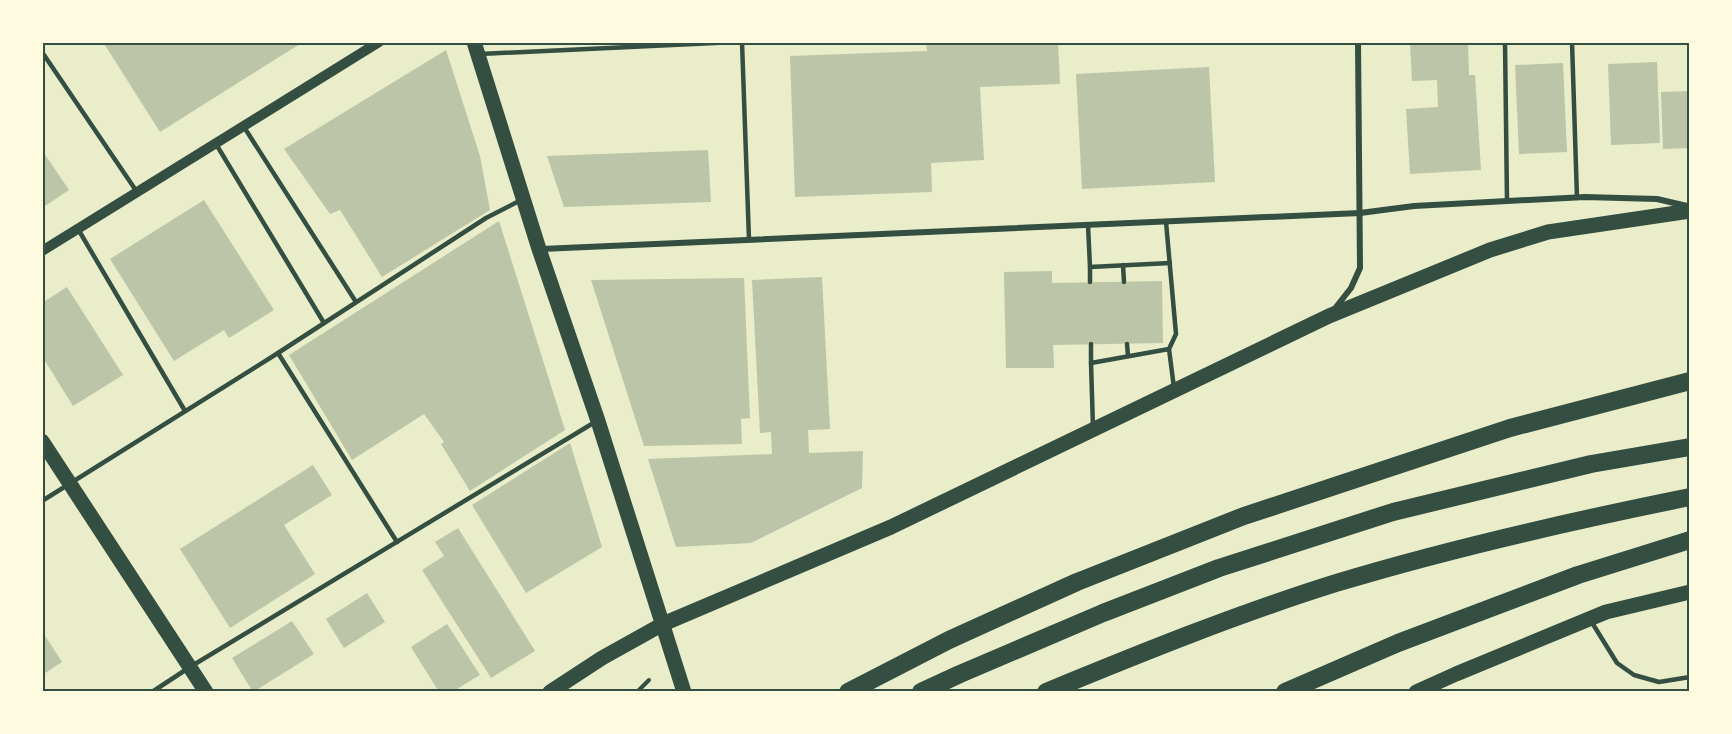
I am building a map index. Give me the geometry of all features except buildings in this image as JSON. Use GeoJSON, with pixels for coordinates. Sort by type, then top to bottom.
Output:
{"type":"FeatureCollection","features":[{"type":"Feature","properties":{"kind":"highway"},"geometry":{"type":"LineString","coordinates":[[848,692],[950,640],[1077,582],[1245,516],[1510,428],[1690,381]]}},
{"type":"Feature","properties":{"kind":"highway"},"geometry":{"type":"LineString","coordinates":[[921,692],[1103,613],[1219,568],[1393,512],[1591,464],[1690,447]]}},
{"type":"Feature","properties":{"kind":"highway"},"geometry":{"type":"LineString","coordinates":[[1046,692],[1174,639],[1335,584],[1467,546],[1579,519],[1690,497]]}},
{"type":"Feature","properties":{"kind":"highway"},"geometry":{"type":"LineString","coordinates":[[1285,692],[1398,643],[1567,579],[1690,540]]}},
{"type":"Feature","properties":{"kind":"main road"},"geometry":{"type":"LineString","coordinates":[[476,48],[539,249],[598,421],[684,692]]}},
{"type":"Feature","properties":{"kind":"main road"},"geometry":{"type":"LineString","coordinates":[[550,692],[602,658],[663,624],[891,527],[1329,316],[1490,250],[1548,232],[1690,209]]}},
{"type":"Feature","properties":{"kind":"main road"},"geometry":{"type":"LineString","coordinates":[[42,441],[190,667],[202,690]]}},
{"type":"Feature","properties":{"kind":"main road"},"geometry":{"type":"LineString","coordinates":[[1416,692],[1606,612],[1690,592]]}},
{"type":"Feature","properties":{"kind":"street"},"geometry":{"type":"LineString","coordinates":[[42,251],[379,42]]}},
{"type":"Feature","properties":{"kind":"street"},"geometry":{"type":"LineString","coordinates":[[1329,316],[1351,288],[1360,268],[1358,42]]}},
{"type":"Feature","properties":{"kind":"street"},"geometry":{"type":"LineString","coordinates":[[539,249],[1360,213],[1414,206],[1577,198],[1657,199],[1690,209]]}},
{"type":"Feature","properties":{"kind":"lane"},"geometry":{"type":"LineString","coordinates":[[476,48],[736,42]]}},
{"type":"Feature","properties":{"kind":"lane"},"geometry":{"type":"LineString","coordinates":[[742,42],[749,240]]}},
{"type":"Feature","properties":{"kind":"lane"},"geometry":{"type":"LineString","coordinates":[[1505,42],[1507,201]]}},
{"type":"Feature","properties":{"kind":"lane"},"geometry":{"type":"LineString","coordinates":[[1572,42],[1577,198]]}},
{"type":"Feature","properties":{"kind":"lane"},"geometry":{"type":"LineString","coordinates":[[42,52],[137,192]]}},
{"type":"Feature","properties":{"kind":"lane"},"geometry":{"type":"LineString","coordinates":[[243,126],[356,302]]}},
{"type":"Feature","properties":{"kind":"lane"},"geometry":{"type":"LineString","coordinates":[[216,144],[324,323]]}},
{"type":"Feature","properties":{"kind":"lane"},"geometry":{"type":"LineString","coordinates":[[42,501],[278,353],[486,218],[523,199]]}},
{"type":"Feature","properties":{"kind":"lane"},"geometry":{"type":"LineString","coordinates":[[1166,222],[1176,334],[1169,349],[1174,391]]}},
{"type":"Feature","properties":{"kind":"lane"},"geometry":{"type":"LineString","coordinates":[[1088,225],[1090,282]]}},
{"type":"Feature","properties":{"kind":"lane"},"geometry":{"type":"LineString","coordinates":[[78,229],[184,411]]}},
{"type":"Feature","properties":{"kind":"lane"},"geometry":{"type":"LineString","coordinates":[[1090,267],[1170,263]]}},
{"type":"Feature","properties":{"kind":"lane"},"geometry":{"type":"LineString","coordinates":[[1123,265],[1124,282]]}},
{"type":"Feature","properties":{"kind":"lane"},"geometry":{"type":"LineString","coordinates":[[1091,344],[1093,430]]}},
{"type":"Feature","properties":{"kind":"lane"},"geometry":{"type":"LineString","coordinates":[[1127,344],[1128,356]]}},
{"type":"Feature","properties":{"kind":"lane"},"geometry":{"type":"LineString","coordinates":[[1091,363],[1169,349]]}},
{"type":"Feature","properties":{"kind":"lane"},"geometry":{"type":"LineString","coordinates":[[278,353],[397,542]]}},
{"type":"Feature","properties":{"kind":"lane"},"geometry":{"type":"LineString","coordinates":[[152,692],[598,421]]}},
{"type":"Feature","properties":{"kind":"lane"},"geometry":{"type":"LineString","coordinates":[[1590,619],[1617,663],[1634,675],[1659,682],[1690,677]]}},
{"type":"Feature","properties":{"kind":"path"},"geometry":{"type":"LineString","coordinates":[[638,691],[649,680]]}}]}
